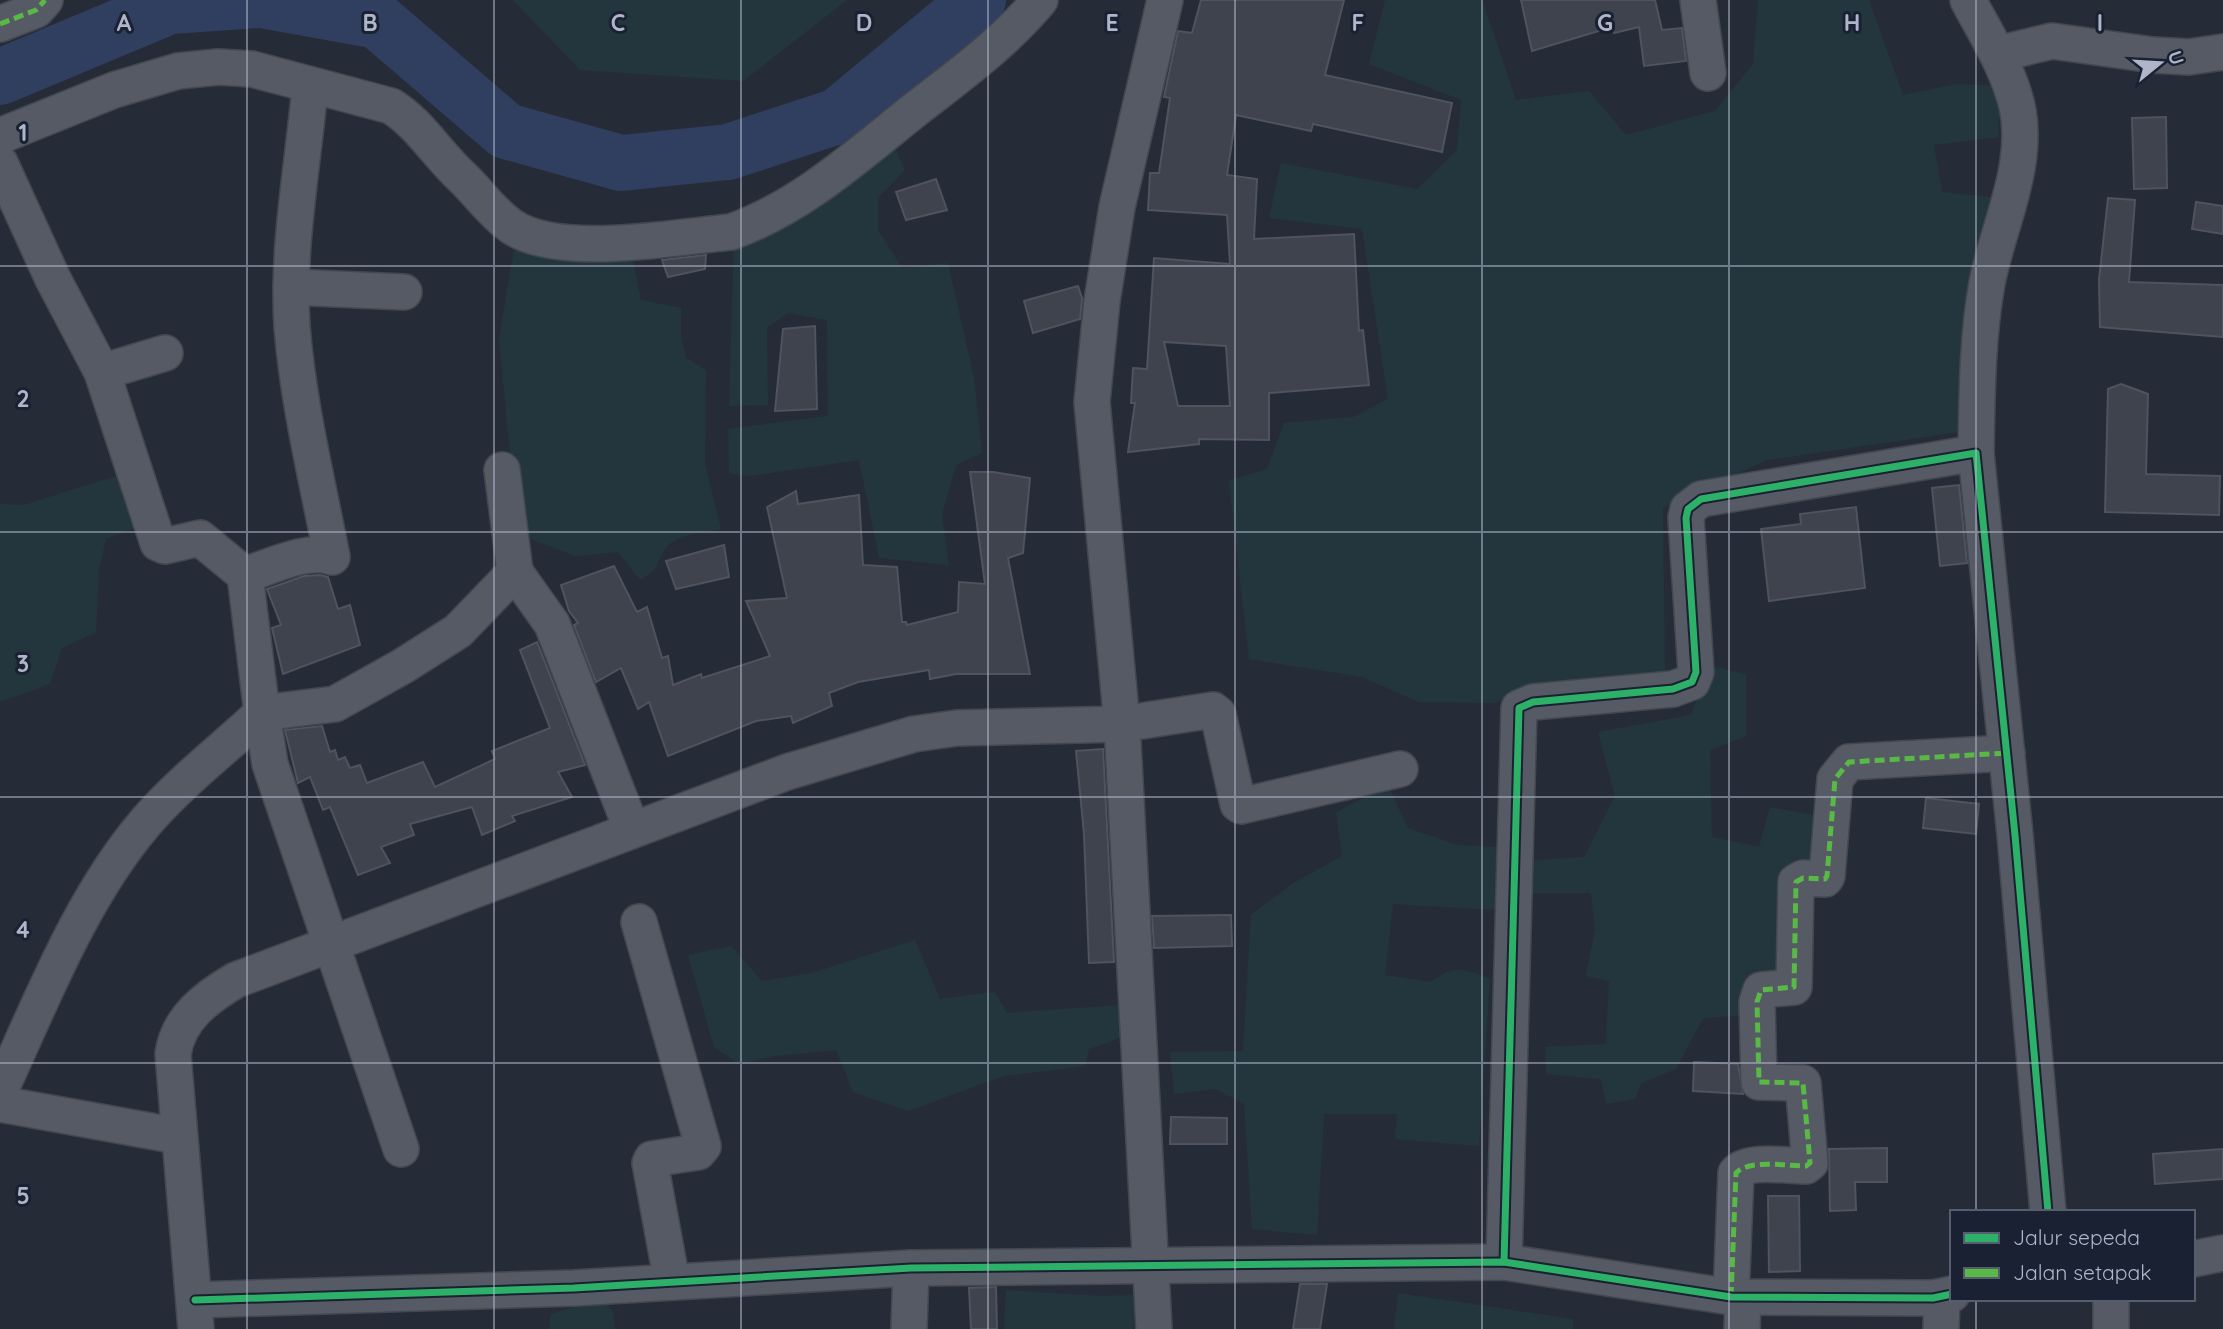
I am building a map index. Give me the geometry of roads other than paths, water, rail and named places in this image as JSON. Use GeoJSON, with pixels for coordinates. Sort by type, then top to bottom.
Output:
{"type":"FeatureCollection","features":[{"type":"Feature","properties":{"kind":"street"},"geometry":{"type":"LineString","coordinates":[[0,24],[41,7],[44,0]]}},
{"type":"Feature","properties":{"kind":"street"},"geometry":{"type":"LineString","coordinates":[[0,136],[114,90],[178,71],[218,67],[252,69],[310,87],[363,97],[391,106],[407,116],[441,158],[509,225],[527,235],[560,242],[603,243],[731,232],[750,225],[820,184],[986,56],[1040,0]]}},
{"type":"Feature","properties":{"kind":"street"},"geometry":{"type":"LineString","coordinates":[[1154,1329],[1122,724],[1092,402],[1102,302],[1117,207],[1165,0]]}},
{"type":"Feature","properties":{"kind":"street"},"geometry":{"type":"LineString","coordinates":[[1698,0],[1708,72]]}},
{"type":"Feature","properties":{"kind":"street"},"geometry":{"type":"LineString","coordinates":[[1968,0],[1998,54],[2017,107],[2018,151],[2006,219],[1987,282],[1978,356],[1976,453],[2007,753],[2048,1210]]}},
{"type":"Feature","properties":{"kind":"street"},"geometry":{"type":"LineString","coordinates":[[1998,54],[2052,41],[2153,55],[2189,57],[2223,52]]}},
{"type":"Feature","properties":{"kind":"street"},"geometry":{"type":"LineString","coordinates":[[245,575],[307,556],[322,553],[332,556],[303,407],[292,327],[291,287],[310,87]]}},
{"type":"Feature","properties":{"kind":"street"},"geometry":{"type":"LineString","coordinates":[[0,163],[53,279],[102,372],[158,543],[165,546],[200,538],[245,575],[265,736],[331,944],[401,1149]]}},
{"type":"Feature","properties":{"kind":"street"},"geometry":{"type":"LineString","coordinates":[[291,287],[404,292]]}},
{"type":"Feature","properties":{"kind":"street"},"geometry":{"type":"LineString","coordinates":[[102,372],[165,353]]}},
{"type":"Feature","properties":{"kind":"street"},"geometry":{"type":"LineString","coordinates":[[1504,1262],[1519,708],[1533,702],[1673,688],[1692,682],[1696,672],[1686,518],[1688,509],[1701,499],[1976,453]]}},
{"type":"Feature","properties":{"kind":"street"},"geometry":{"type":"LineString","coordinates":[[502,470],[515,572],[552,624],[632,830]]}},
{"type":"Feature","properties":{"kind":"street"},"geometry":{"type":"LineString","coordinates":[[0,1091],[64,952],[116,861],[145,823],[173,793],[265,736],[335,704],[403,667],[458,631],[515,572]]}},
{"type":"Feature","properties":{"kind":"street"},"geometry":{"type":"LineString","coordinates":[[1400,769],[1241,806],[1238,804],[1216,712],[1210,710],[1122,724],[957,728],[914,734],[787,772],[236,980],[213,994],[191,1014],[179,1030],[173,1054],[178,1136],[196,1315],[911,1268],[1153,1275],[1504,1262],[1740,1311],[1945,1307]]}},
{"type":"Feature","properties":{"kind":"street"},"geometry":{"type":"LineString","coordinates":[[1740,1311],[1736,1173],[1741,1168],[1750,1166],[1806,1166],[1810,1163],[1803,1083],[1759,1083],[1756,1002],[1761,990],[1791,990],[1795,982],[1796,882],[1803,878],[1825,879],[1827,876],[1835,779],[1849,762],[2007,753]]}},
{"type":"Feature","properties":{"kind":"street"},"geometry":{"type":"LineString","coordinates":[[639,922],[703,1146],[698,1152],[652,1159],[649,1163],[672,1282]]}},
{"type":"Feature","properties":{"kind":"street"},"geometry":{"type":"LineString","coordinates":[[15,1107],[178,1136]]}},
{"type":"Feature","properties":{"kind":"street"},"geometry":{"type":"LineString","coordinates":[[2195,1259],[2223,1253]]}},
{"type":"Feature","properties":{"kind":"street"},"geometry":{"type":"LineString","coordinates":[[909,1329],[911,1268]]}},
{"type":"Feature","properties":{"kind":"street"},"geometry":{"type":"LineString","coordinates":[[2111,1301],[2111,1329]]}},
{"type":"Feature","properties":{"kind":"waterway"},"geometry":{"type":"LineString","coordinates":[[0,77],[170,6],[259,0]]}},
{"type":"Feature","properties":{"kind":"waterway"},"geometry":{"type":"LineString","coordinates":[[261,0],[378,21],[506,131],[621,163],[728,152],[838,116],[978,0]]}}]}
